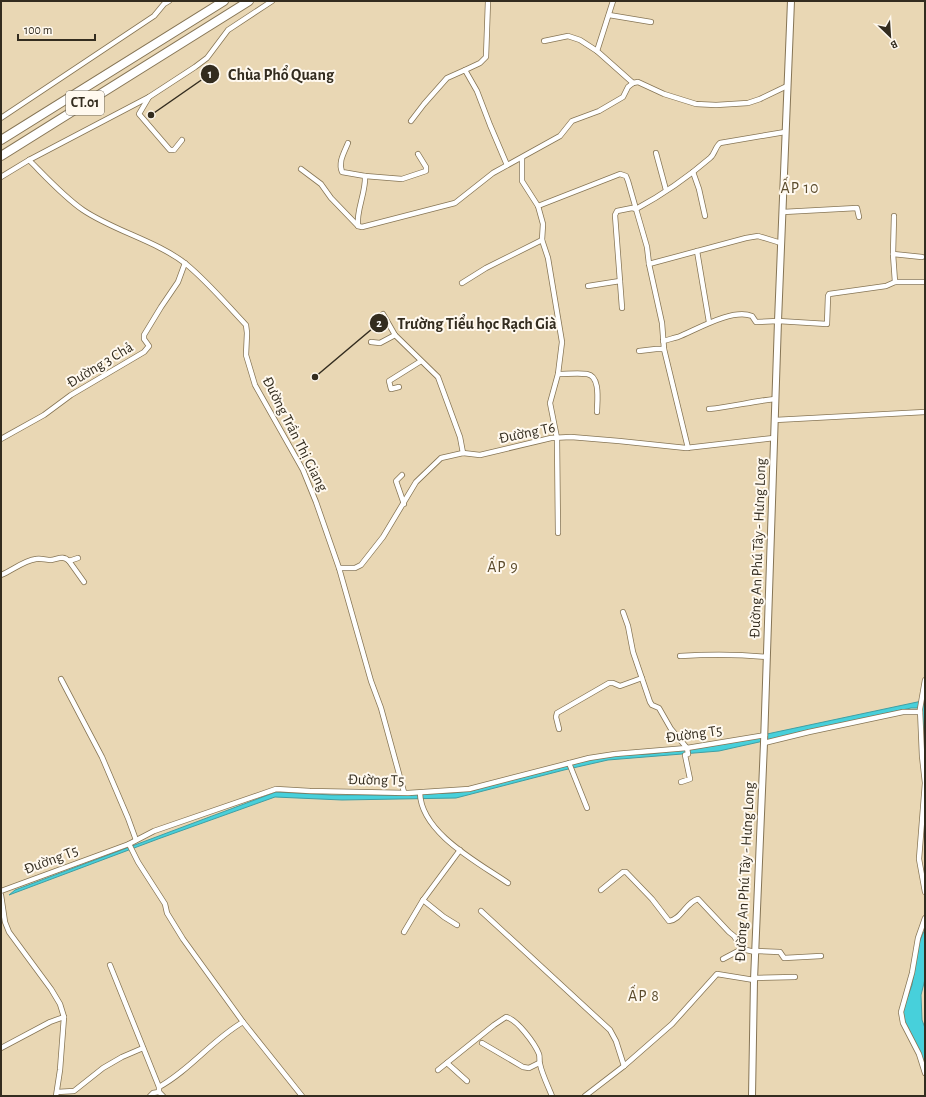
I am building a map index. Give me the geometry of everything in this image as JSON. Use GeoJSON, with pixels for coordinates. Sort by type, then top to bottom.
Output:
{"type":"FeatureCollection","features":[{"type":"Feature","properties":{"kind":"highway","name":"CT.01"},"geometry":{"type":"LineString","coordinates":[[1,140],[122,64],[164,40],[224,1]]}},
{"type":"Feature","properties":{"kind":"highway","name":"CT.01"},"geometry":{"type":"LineString","coordinates":[[1,156],[249,1]]}},
{"type":"Feature","properties":{"kind":"street"},"geometry":{"type":"LineString","coordinates":[[1,118],[154,16],[164,4],[169,1]]}},
{"type":"Feature","properties":{"kind":"street"},"geometry":{"type":"LineString","coordinates":[[1,177],[29,160],[149,97],[202,63],[228,30],[272,1]]}},
{"type":"Feature","properties":{"kind":"street"},"geometry":{"type":"LineString","coordinates":[[411,121],[447,78],[480,63],[486,57],[488,1]]}},
{"type":"Feature","properties":{"kind":"street"},"geometry":{"type":"LineString","coordinates":[[597,51],[613,1]]}},
{"type":"Feature","properties":{"kind":"street","name":"Đường An Phú Tây - Hưng Long"},"geometry":{"type":"LineString","coordinates":[[752,1096],[754,979],[791,1]]}},
{"type":"Feature","properties":{"kind":"street"},"geometry":{"type":"LineString","coordinates":[[609,16],[651,22]]}},
{"type":"Feature","properties":{"kind":"street"},"geometry":{"type":"LineString","coordinates":[[544,41],[568,36],[580,40],[597,51],[632,83]]}},
{"type":"Feature","properties":{"kind":"street"},"geometry":{"type":"LineString","coordinates":[[465,70],[477,91],[490,126],[508,165]]}},
{"type":"Feature","properties":{"kind":"street"},"geometry":{"type":"LineString","coordinates":[[301,168],[321,184],[331,198],[358,226],[362,227],[455,203],[493,173],[560,136],[572,121],[599,111],[623,97],[628,87],[632,83],[638,82],[664,94],[696,104],[716,106],[748,103],[787,86]]}},
{"type":"Feature","properties":{"kind":"street"},"geometry":{"type":"LineString","coordinates":[[149,97],[139,114],[170,150],[174,150],[182,140]]}},
{"type":"Feature","properties":{"kind":"street"},"geometry":{"type":"LineString","coordinates":[[622,308],[615,215],[617,211],[622,209],[636,209],[666,190],[693,172],[713,156],[717,146],[720,143],[786,132]]}},
{"type":"Feature","properties":{"kind":"street"},"geometry":{"type":"LineString","coordinates":[[348,143],[341,161],[340,168],[342,172],[365,176],[402,179],[426,170],[426,167],[418,154]]}},
{"type":"Feature","properties":{"kind":"street"},"geometry":{"type":"LineString","coordinates":[[656,153],[666,190]]}},
{"type":"Feature","properties":{"kind":"street"},"geometry":{"type":"LineString","coordinates":[[522,158],[522,181],[538,206],[542,224],[542,240],[548,258],[562,342],[558,374],[550,403],[556,438],[558,533]]}},
{"type":"Feature","properties":{"kind":"street","name":"Đường Trần Thị Giang"},"geometry":{"type":"LineString","coordinates":[[29,160],[66,197],[83,210],[114,227],[161,249],[185,263],[246,325],[246,355],[254,385],[290,450],[303,470],[316,502],[338,568],[371,681],[381,708],[404,792]]}},
{"type":"Feature","properties":{"kind":"street"},"geometry":{"type":"LineString","coordinates":[[693,172],[699,189],[705,216]]}},
{"type":"Feature","properties":{"kind":"street"},"geometry":{"type":"LineString","coordinates":[[538,206],[623,174],[628,181],[647,247],[649,264],[662,323],[664,349],[688,448]]}},
{"type":"Feature","properties":{"kind":"street"},"geometry":{"type":"LineString","coordinates":[[358,226],[357,216],[362,203],[365,176]]}},
{"type":"Feature","properties":{"kind":"street"},"geometry":{"type":"LineString","coordinates":[[783,212],[857,208],[860,217]]}},
{"type":"Feature","properties":{"kind":"street"},"geometry":{"type":"LineString","coordinates":[[894,216],[893,254],[895,282]]}},
{"type":"Feature","properties":{"kind":"street"},"geometry":{"type":"LineString","coordinates":[[649,264],[758,236],[781,243]]}},
{"type":"Feature","properties":{"kind":"street"},"geometry":{"type":"LineString","coordinates":[[462,283],[486,268],[542,240]]}},
{"type":"Feature","properties":{"kind":"street"},"geometry":{"type":"LineString","coordinates":[[697,251],[709,322]]}},
{"type":"Feature","properties":{"kind":"street"},"geometry":{"type":"LineString","coordinates":[[893,254],[922,257]]}},
{"type":"Feature","properties":{"kind":"street","name":"Đường 3 Chả"},"geometry":{"type":"LineString","coordinates":[[1,439],[44,415],[71,395],[144,352],[149,346],[144,339],[144,335],[178,282],[185,263]]}},
{"type":"Feature","properties":{"kind":"street"},"geometry":{"type":"LineString","coordinates":[[588,286],[620,281]]}},
{"type":"Feature","properties":{"kind":"street"},"geometry":{"type":"LineString","coordinates":[[663,341],[727,316],[748,314],[752,316],[756,322],[778,321],[826,324],[829,294],[886,286],[895,282],[925,282]]}},
{"type":"Feature","properties":{"kind":"street"},"geometry":{"type":"LineString","coordinates":[[383,314],[395,334],[438,377],[460,437],[463,453]]}},
{"type":"Feature","properties":{"kind":"street"},"geometry":{"type":"LineString","coordinates":[[371,342],[380,343],[395,334]]}},
{"type":"Feature","properties":{"kind":"street"},"geometry":{"type":"LineString","coordinates":[[639,351],[656,348],[664,349]]}},
{"type":"Feature","properties":{"kind":"street"},"geometry":{"type":"LineString","coordinates":[[399,388],[391,389],[389,381],[421,361]]}},
{"type":"Feature","properties":{"kind":"street"},"geometry":{"type":"LineString","coordinates":[[558,374],[588,374],[593,376],[596,384],[597,412]]}},
{"type":"Feature","properties":{"kind":"street"},"geometry":{"type":"LineString","coordinates":[[709,409],[740,406],[775,399]]}},
{"type":"Feature","properties":{"kind":"street"},"geometry":{"type":"LineString","coordinates":[[775,420],[925,412]]}},
{"type":"Feature","properties":{"kind":"street","name":"Đường T6"},"geometry":{"type":"LineString","coordinates":[[338,568],[355,568],[360,565],[384,537],[416,482],[441,458],[463,453],[480,455],[551,438],[571,437],[688,448],[774,438]]}},
{"type":"Feature","properties":{"kind":"street"},"geometry":{"type":"LineString","coordinates":[[402,475],[396,481],[404,504]]}},
{"type":"Feature","properties":{"kind":"street"},"geometry":{"type":"LineString","coordinates":[[1,575],[33,559],[52,560],[65,557],[84,582]]}},
{"type":"Feature","properties":{"kind":"street"},"geometry":{"type":"LineString","coordinates":[[69,561],[78,558]]}},
{"type":"Feature","properties":{"kind":"street"},"geometry":{"type":"LineString","coordinates":[[623,612],[627,620],[633,652],[652,705],[659,708],[671,729],[687,748],[688,754],[685,755],[690,779],[681,782]]}},
{"type":"Feature","properties":{"kind":"street"},"geometry":{"type":"LineString","coordinates":[[680,656],[740,654],[767,657]]}},
{"type":"Feature","properties":{"kind":"street"},"geometry":{"type":"LineString","coordinates":[[559,729],[556,717],[557,713],[609,683],[620,686],[642,678]]}},
{"type":"Feature","properties":{"kind":"street"},"geometry":{"type":"LineString","coordinates":[[60,679],[102,758],[136,840]]}},
{"type":"Feature","properties":{"kind":"street"},"geometry":{"type":"LineString","coordinates":[[925,680],[920,710],[924,783],[919,859],[925,892]]}},
{"type":"Feature","properties":{"kind":"street","name":"Đường T5"},"geometry":{"type":"LineString","coordinates":[[1,891],[129,845],[154,831],[276,789],[420,793],[469,789],[589,758],[615,754],[764,740],[903,712],[920,710]]}},
{"type":"Feature","properties":{"kind":"street"},"geometry":{"type":"LineString","coordinates":[[570,763],[587,808]]}},
{"type":"Feature","properties":{"kind":"street"},"geometry":{"type":"LineString","coordinates":[[420,793],[420,800],[432,824],[439,832],[460,850],[508,883]]}},
{"type":"Feature","properties":{"kind":"street"},"geometry":{"type":"LineString","coordinates":[[129,845],[165,904],[165,911],[179,933],[243,1022],[302,1096]]}},
{"type":"Feature","properties":{"kind":"street"},"geometry":{"type":"LineString","coordinates":[[404,932],[423,900],[460,850]]}},
{"type":"Feature","properties":{"kind":"street"},"geometry":{"type":"LineString","coordinates":[[601,890],[623,872],[626,872],[652,899],[669,921],[674,920],[694,900],[698,899],[734,936],[742,949]]}},
{"type":"Feature","properties":{"kind":"street"},"geometry":{"type":"LineString","coordinates":[[1,895],[4,917],[9,932],[51,989],[60,1004],[64,1017],[60,1070],[56,1094],[74,1091],[103,1068],[122,1057],[143,1048]]}},
{"type":"Feature","properties":{"kind":"street"},"geometry":{"type":"LineString","coordinates":[[423,900],[444,917],[457,925]]}},
{"type":"Feature","properties":{"kind":"street"},"geometry":{"type":"LineString","coordinates":[[481,911],[610,1030],[616,1041],[624,1066]]}},
{"type":"Feature","properties":{"kind":"street"},"geometry":{"type":"LineString","coordinates":[[925,918],[918,938],[912,973],[901,1012],[903,1023],[919,1054],[925,1073]]}},
{"type":"Feature","properties":{"kind":"street"},"geometry":{"type":"LineString","coordinates":[[723,959],[742,949],[755,952],[780,952],[784,958],[821,956]]}},
{"type":"Feature","properties":{"kind":"street"},"geometry":{"type":"LineString","coordinates":[[110,965],[161,1094]]}},
{"type":"Feature","properties":{"kind":"street"},"geometry":{"type":"LineString","coordinates":[[585,1096],[624,1066],[672,1024],[717,974],[754,979],[795,977]]}},
{"type":"Feature","properties":{"kind":"street"},"geometry":{"type":"LineString","coordinates":[[1,1048],[50,1022],[64,1017]]}},
{"type":"Feature","properties":{"kind":"street"},"geometry":{"type":"LineString","coordinates":[[438,1070],[506,1017],[513,1020],[533,1044],[539,1054],[540,1063],[552,1096]]}},
{"type":"Feature","properties":{"kind":"street"},"geometry":{"type":"LineString","coordinates":[[158,1087],[183,1072],[228,1031],[243,1022]]}},
{"type":"Feature","properties":{"kind":"street"},"geometry":{"type":"LineString","coordinates":[[482,1043],[523,1067],[529,1068],[540,1063]]}},
{"type":"Feature","properties":{"kind":"street"},"geometry":{"type":"LineString","coordinates":[[447,1063],[467,1081]]}},
{"type":"Feature","properties":{"kind":"street"},"geometry":{"type":"LineString","coordinates":[[150,1096],[153,1093],[161,1094]]}},
{"type":"Feature","properties":{"kind":"water"},"geometry":{"type":"Polygon","coordinates":[[[925,690],[925,767],[922,708],[911,708],[719,751],[608,760],[456,798],[342,800],[275,797],[9,895],[15,890],[276,792],[332,795],[454,793],[473,790],[593,759],[616,755],[650,754],[706,747],[922,701],[925,690]]]}},
{"type":"Feature","properties":{"kind":"water"},"geometry":{"type":"Polygon","coordinates":[[[925,929],[925,979],[921,995],[922,1020],[925,1028],[925,1066],[904,1022],[903,1010],[912,985],[918,945],[925,929]]]}},
{"type":"Feature","properties":{"kind":"place","name":"Chùa Phổ Quang"},"geometry":{"type":"Point","coordinates":[151,115]}},
{"type":"Feature","properties":{"kind":"place","name":"Trường Tiểu học Rạch Già"},"geometry":{"type":"Point","coordinates":[315,377]}},
{"type":"Feature","properties":{"kind":"district","name":"ẤP 10"},"geometry":{"type":"Point","coordinates":[800,188]}},
{"type":"Feature","properties":{"kind":"district","name":"ẤP 9"},"geometry":{"type":"Point","coordinates":[503,567]}},
{"type":"Feature","properties":{"kind":"district","name":"ẤP 8"},"geometry":{"type":"Point","coordinates":[644,996]}}]}
